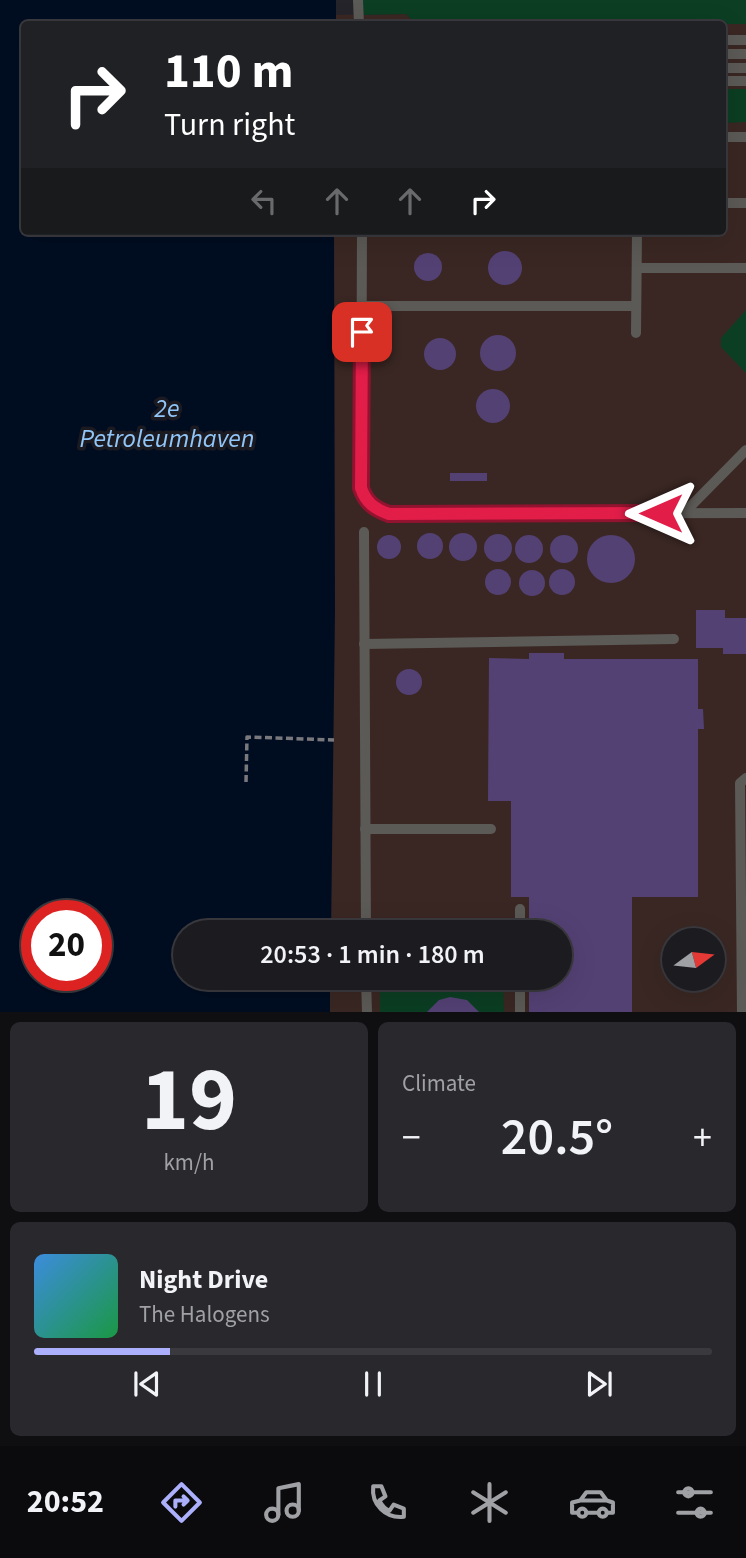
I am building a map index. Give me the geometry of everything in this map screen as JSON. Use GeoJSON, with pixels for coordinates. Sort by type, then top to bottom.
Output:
{"type":"FeatureCollection","features":[{"type":"Feature","properties":{"kind":"lane"},"geometry":{"type":"LineString","coordinates":[[358,0],[359,21]]}},
{"type":"Feature","properties":{"kind":"lane"},"geometry":{"type":"LineString","coordinates":[[726,40],[746,40]]}},
{"type":"Feature","properties":{"kind":"lane"},"geometry":{"type":"LineString","coordinates":[[726,54],[746,54]]}},
{"type":"Feature","properties":{"kind":"lane"},"geometry":{"type":"LineString","coordinates":[[726,68],[746,68]]}},
{"type":"Feature","properties":{"kind":"lane"},"geometry":{"type":"LineString","coordinates":[[726,81],[746,81]]}},
{"type":"Feature","properties":{"kind":"lane"},"geometry":{"type":"LineString","coordinates":[[726,137],[746,137]]}},
{"type":"Feature","properties":{"kind":"lane"},"geometry":{"type":"LineString","coordinates":[[726,203],[746,203]]}},
{"type":"Feature","properties":{"kind":"lane"},"geometry":{"type":"LineString","coordinates":[[362,235],[361,488],[364,497],[378,510],[389,514],[746,513]]}},
{"type":"Feature","properties":{"kind":"lane"},"geometry":{"type":"LineString","coordinates":[[636,333],[637,235]]}},
{"type":"Feature","properties":{"kind":"lane"},"geometry":{"type":"LineString","coordinates":[[637,268],[746,268]]}},
{"type":"Feature","properties":{"kind":"lane"},"geometry":{"type":"LineString","coordinates":[[362,306],[636,306]]}},
{"type":"Feature","properties":{"kind":"lane"},"geometry":{"type":"LineString","coordinates":[[684,513],[746,450]]}},
{"type":"Feature","properties":{"kind":"lane"},"geometry":{"type":"LineString","coordinates":[[364,532],[366,920]]}},
{"type":"Feature","properties":{"kind":"lane"},"geometry":{"type":"LineString","coordinates":[[364,643],[674,639]]}},
{"type":"Feature","properties":{"kind":"lane"},"geometry":{"type":"LineString","coordinates":[[741,1012],[744,953],[740,783],[746,778]]}},
{"type":"Feature","properties":{"kind":"lane"},"geometry":{"type":"LineString","coordinates":[[365,829],[491,829]]}},
{"type":"Feature","properties":{"kind":"lane"},"geometry":{"type":"LineString","coordinates":[[520,909],[520,920]]}},
{"type":"Feature","properties":{"kind":"lane"},"geometry":{"type":"LineString","coordinates":[[366,990],[367,1012]]}},
{"type":"Feature","properties":{"kind":"lane"},"geometry":{"type":"LineString","coordinates":[[520,990],[520,1012]]}},
{"type":"Feature","properties":{"kind":"path"},"geometry":{"type":"LineString","coordinates":[[246,782],[247,737],[334,740]]}},
{"type":"Feature","properties":{"kind":"shaded area"},"geometry":{"type":"Polygon","coordinates":[[[406,14],[413,21],[332,21],[332,15],[406,14]]]}},
{"type":"Feature","properties":{"kind":"shaded area"},"geometry":{"type":"Polygon","coordinates":[[[726,24],[746,24],[746,1012],[329,1012],[329,990],[572,990],[572,920],[329,920],[333,235],[726,235],[726,24]]]}},
{"type":"Feature","properties":{"kind":"green space"},"geometry":{"type":"Polygon","coordinates":[[[363,0],[746,0],[746,24],[726,24],[726,21],[413,21],[406,14],[362,15],[363,0]]]}},
{"type":"Feature","properties":{"kind":"green space"},"geometry":{"type":"Polygon","coordinates":[[[726,89],[746,89],[746,122],[726,123],[726,89]]]}},
{"type":"Feature","properties":{"kind":"green space"},"geometry":{"type":"Polygon","coordinates":[[[746,310],[746,373],[721,347],[721,338],[746,310]]]}},
{"type":"Feature","properties":{"kind":"green space"},"geometry":{"type":"Polygon","coordinates":[[[380,990],[503,990],[504,1012],[380,1012],[380,990]]]}},
{"type":"Feature","properties":{"kind":"water","name":"2e Petroleumhaven"},"geometry":{"type":"Polygon","coordinates":[[[0,0],[336,0],[336,21],[21,21],[21,235],[334,235],[335,611],[331,920],[173,920],[173,990],[330,990],[330,1012],[0,1012],[0,0]]]}},
{"type":"Feature","properties":{"kind":"building"},"geometry":{"type":"Polygon","coordinates":[[[505,251],[517,256],[522,268],[517,280],[505,285],[493,280],[488,268],[493,256],[505,251]]]}},
{"type":"Feature","properties":{"kind":"building"},"geometry":{"type":"Polygon","coordinates":[[[428,253],[438,257],[442,267],[438,277],[428,281],[418,277],[414,267],[418,257],[428,253]]]}},
{"type":"Feature","properties":{"kind":"building"},"geometry":{"type":"Polygon","coordinates":[[[498,335],[510,341],[516,353],[510,365],[498,371],[486,365],[480,353],[486,341],[498,335]]]}},
{"type":"Feature","properties":{"kind":"building"},"geometry":{"type":"Polygon","coordinates":[[[440,338],[452,342],[456,354],[452,366],[440,370],[428,366],[424,354],[428,342],[440,338]]]}},
{"type":"Feature","properties":{"kind":"building"},"geometry":{"type":"Polygon","coordinates":[[[493,389],[505,394],[510,406],[505,418],[493,423],[481,418],[476,406],[481,394],[493,389]]]}},
{"type":"Feature","properties":{"kind":"building"},"geometry":{"type":"Polygon","coordinates":[[[450,473],[487,473],[487,481],[450,481],[450,473]]]}},
{"type":"Feature","properties":{"kind":"building"},"geometry":{"type":"Polygon","coordinates":[[[430,533],[439,537],[443,546],[439,555],[430,559],[421,555],[417,546],[421,537],[430,533]]]}},
{"type":"Feature","properties":{"kind":"building"},"geometry":{"type":"Polygon","coordinates":[[[463,533],[473,537],[477,547],[473,557],[463,561],[453,557],[449,547],[453,537],[463,533]]]}},
{"type":"Feature","properties":{"kind":"building"},"geometry":{"type":"Polygon","coordinates":[[[498,534],[508,538],[512,548],[508,558],[498,562],[488,558],[484,548],[488,538],[498,534]]]}},
{"type":"Feature","properties":{"kind":"building"},"geometry":{"type":"Polygon","coordinates":[[[389,535],[400,542],[401,547],[394,558],[389,559],[378,552],[377,547],[384,536],[389,535]]]}},
{"type":"Feature","properties":{"kind":"building"},"geometry":{"type":"Polygon","coordinates":[[[529,535],[539,539],[543,549],[539,559],[529,563],[519,559],[515,549],[519,539],[529,535]]]}},
{"type":"Feature","properties":{"kind":"building"},"geometry":{"type":"Polygon","coordinates":[[[564,535],[574,539],[578,549],[574,559],[564,563],[554,559],[550,549],[554,539],[564,535]]]}},
{"type":"Feature","properties":{"kind":"building"},"geometry":{"type":"Polygon","coordinates":[[[611,535],[628,542],[635,559],[628,576],[611,583],[594,576],[587,559],[594,542],[611,535]]]}},
{"type":"Feature","properties":{"kind":"building"},"geometry":{"type":"Polygon","coordinates":[[[498,569],[507,573],[511,582],[507,591],[498,595],[489,591],[485,582],[489,573],[498,569]]]}},
{"type":"Feature","properties":{"kind":"building"},"geometry":{"type":"Polygon","coordinates":[[[562,569],[571,573],[575,582],[571,591],[562,595],[553,591],[549,582],[553,573],[562,569]]]}},
{"type":"Feature","properties":{"kind":"building"},"geometry":{"type":"Polygon","coordinates":[[[532,570],[541,574],[545,583],[541,592],[532,596],[523,592],[519,583],[523,574],[532,570]]]}},
{"type":"Feature","properties":{"kind":"building"},"geometry":{"type":"Polygon","coordinates":[[[696,610],[725,610],[725,618],[746,618],[746,654],[723,654],[723,648],[696,648],[696,610]]]}},
{"type":"Feature","properties":{"kind":"building"},"geometry":{"type":"Polygon","coordinates":[[[529,653],[564,653],[564,659],[698,659],[698,709],[703,709],[704,729],[698,729],[698,897],[632,897],[632,1012],[529,1012],[529,990],[572,990],[572,920],[529,920],[529,897],[511,897],[511,801],[488,801],[489,658],[529,659],[529,653]]]}},
{"type":"Feature","properties":{"kind":"building"},"geometry":{"type":"Polygon","coordinates":[[[409,669],[418,673],[422,682],[418,691],[409,695],[400,691],[396,682],[400,673],[409,669]]]}},
{"type":"Feature","properties":{"kind":"building"},"geometry":{"type":"Polygon","coordinates":[[[450,997],[467,1000],[479,1012],[427,1012],[439,1000],[450,997]]]}},
{"type":"Feature","properties":{"kind":"route"},"geometry":{"type":"LineString","coordinates":[[362,332],[361,488],[364,497],[378,510],[389,514],[661,513]]}}]}
